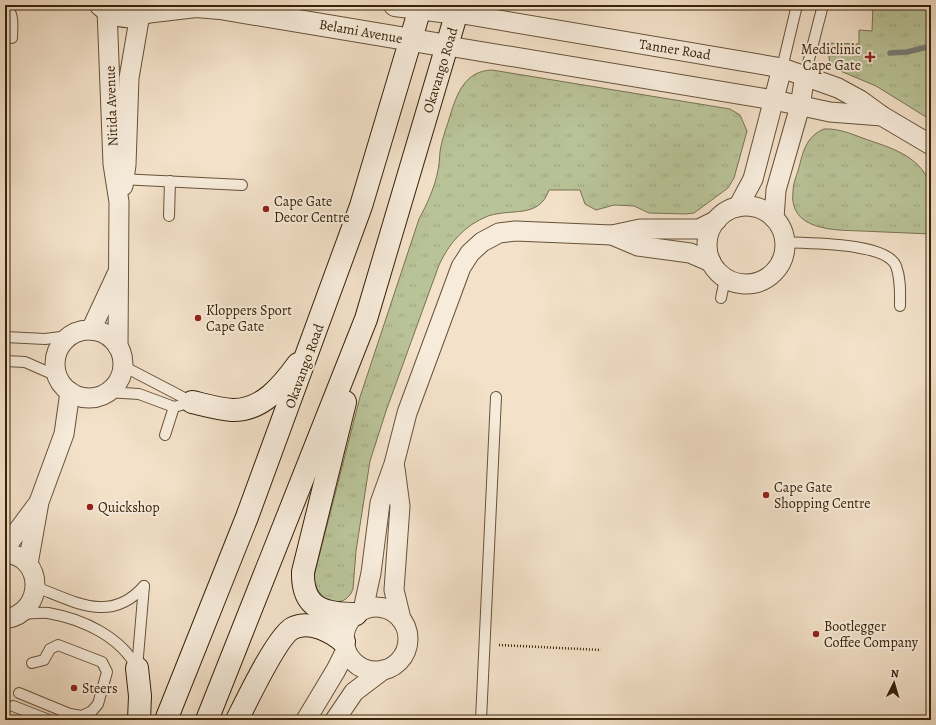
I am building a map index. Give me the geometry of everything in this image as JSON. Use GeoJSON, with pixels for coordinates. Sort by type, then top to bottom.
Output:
{"type":"FeatureCollection","features":[{"type":"Feature","properties":{"kind":"main road"},"geometry":{"type":"LineString","coordinates":[[396,5],[458,9]]}},
{"type":"Feature","properties":{"kind":"main road","name":"Belami Avenue"},"geometry":{"type":"LineString","coordinates":[[102,6],[123,16],[146,10],[196,6],[220,8],[448,46]]}},
{"type":"Feature","properties":{"kind":"main road","name":"Okavango Road"},"geometry":{"type":"LineString","coordinates":[[166,720],[247,517],[362,206],[420,7]]}},
{"type":"Feature","properties":{"kind":"main road","name":"Okavango Road"},"geometry":{"type":"LineString","coordinates":[[207,720],[366,319],[458,9]]}},
{"type":"Feature","properties":{"kind":"main road"},"geometry":{"type":"LineString","coordinates":[[359,612],[328,613],[313,605],[306,596],[303,585],[303,572],[366,319]]}},
{"type":"Feature","properties":{"kind":"main road"},"geometry":{"type":"LineString","coordinates":[[183,404],[232,410],[248,408],[263,401],[275,392],[288,377],[316,332]]}},
{"type":"Feature","properties":{"kind":"main road"},"geometry":{"type":"LineString","coordinates":[[237,720],[279,643],[292,629],[307,625],[316,627],[334,634],[345,646]]}},
{"type":"Feature","properties":{"kind":"main road"},"geometry":{"type":"LineString","coordinates":[[137,668],[140,696],[139,720]]}},
{"type":"Feature","properties":{"kind":"street","name":"Nitida Avenue"},"geometry":{"type":"LineString","coordinates":[[102,6],[113,164],[120,179]]}},
{"type":"Feature","properties":{"kind":"street","name":"Tanner Road"},"geometry":{"type":"LineString","coordinates":[[458,9],[782,68],[805,75],[860,100],[882,116],[931,145]]}},
{"type":"Feature","properties":{"kind":"street","name":"Nitida Avenue"},"geometry":{"type":"LineString","coordinates":[[118,347],[120,179],[129,78],[146,10]]}},
{"type":"Feature","properties":{"kind":"street","name":"Tanner Road"},"geometry":{"type":"LineString","coordinates":[[448,46],[774,100],[830,112],[882,116]]}},
{"type":"Feature","properties":{"kind":"street"},"geometry":{"type":"LineString","coordinates":[[738,207],[752,179],[782,68]]}},
{"type":"Feature","properties":{"kind":"street"},"geometry":{"type":"LineString","coordinates":[[774,218],[776,190],[800,106],[805,75]]}},
{"type":"Feature","properties":{"kind":"street"},"geometry":{"type":"LineString","coordinates":[[306,720],[336,670],[345,646],[347,626],[359,612],[371,572],[380,503],[394,464],[407,414],[461,268],[470,253],[482,242],[499,233],[515,231],[612,235],[640,229],[699,229],[717,220],[730,210],[738,207],[757,208],[774,218],[782,229],[785,242],[784,254],[779,266],[759,282],[746,284],[734,282],[717,269],[690,253],[638,246],[612,235]]}},
{"type":"Feature","properties":{"kind":"street"},"geometry":{"type":"LineString","coordinates":[[717,220],[709,236],[708,244],[717,269]]}},
{"type":"Feature","properties":{"kind":"street","name":"Nitida Avenue"},"geometry":{"type":"LineString","coordinates":[[91,330],[119,271]]}},
{"type":"Feature","properties":{"kind":"street"},"geometry":{"type":"LineString","coordinates":[[79,331],[100,331],[109,336],[118,347],[123,358],[123,366],[115,385],[108,392],[98,396],[79,395],[62,385],[54,367],[60,344],[68,336],[79,331]]}},
{"type":"Feature","properties":{"kind":"street"},"geometry":{"type":"LineString","coordinates":[[28,564],[38,502],[79,395]]}},
{"type":"Feature","properties":{"kind":"street"},"geometry":{"type":"LineString","coordinates":[[345,646],[352,660],[361,667],[372,670],[383,670],[390,668],[401,660],[407,648],[407,630],[401,619],[394,590],[400,506],[394,464]]}},
{"type":"Feature","properties":{"kind":"street"},"geometry":{"type":"LineString","coordinates":[[5,548],[38,502]]}},
{"type":"Feature","properties":{"kind":"street"},"geometry":{"type":"LineString","coordinates":[[5,553],[16,556],[28,564],[34,575],[36,587],[31,602],[9,618]]}},
{"type":"Feature","properties":{"kind":"street"},"geometry":{"type":"LineString","coordinates":[[359,612],[373,607],[384,608],[394,612],[401,619]]}},
{"type":"Feature","properties":{"kind":"street"},"geometry":{"type":"LineString","coordinates":[[335,720],[354,692],[383,670]]}},
{"type":"Feature","properties":{"kind":"lane"},"geometry":{"type":"LineString","coordinates":[[782,68],[797,5]]}},
{"type":"Feature","properties":{"kind":"lane"},"geometry":{"type":"LineString","coordinates":[[805,75],[823,5]]}},
{"type":"Feature","properties":{"kind":"lane"},"geometry":{"type":"LineString","coordinates":[[5,6],[10,10],[12,17],[12,38]]}},
{"type":"Feature","properties":{"kind":"lane"},"geometry":{"type":"LineString","coordinates":[[120,179],[242,185]]}},
{"type":"Feature","properties":{"kind":"lane"},"geometry":{"type":"LineString","coordinates":[[169,216],[170,181]]}},
{"type":"Feature","properties":{"kind":"lane"},"geometry":{"type":"LineString","coordinates":[[785,242],[858,247],[874,250],[887,255],[896,265],[900,279],[900,306]]}},
{"type":"Feature","properties":{"kind":"lane"},"geometry":{"type":"LineString","coordinates":[[717,269],[724,284],[721,298]]}},
{"type":"Feature","properties":{"kind":"lane"},"geometry":{"type":"LineString","coordinates":[[5,337],[45,339],[68,336]]}},
{"type":"Feature","properties":{"kind":"lane"},"geometry":{"type":"LineString","coordinates":[[5,361],[26,362],[57,376]]}},
{"type":"Feature","properties":{"kind":"lane"},"geometry":{"type":"LineString","coordinates":[[123,366],[183,404]]}},
{"type":"Feature","properties":{"kind":"lane"},"geometry":{"type":"LineString","coordinates":[[108,392],[139,394],[183,404]]}},
{"type":"Feature","properties":{"kind":"lane"},"geometry":{"type":"LineString","coordinates":[[481,720],[496,397]]}},
{"type":"Feature","properties":{"kind":"lane"},"geometry":{"type":"LineString","coordinates":[[165,435],[183,404]]}},
{"type":"Feature","properties":{"kind":"lane"},"geometry":{"type":"LineString","coordinates":[[36,587],[88,606],[98,608],[120,605],[137,594],[144,586],[137,668]]}},
{"type":"Feature","properties":{"kind":"lane"},"geometry":{"type":"LineString","coordinates":[[9,618],[47,613],[85,625],[113,639],[122,646],[137,668]]}},
{"type":"Feature","properties":{"kind":"lane"},"geometry":{"type":"LineString","coordinates":[[19,693],[76,716],[88,714],[98,704],[107,672],[102,662],[58,645],[50,649],[44,660],[32,663]]}},
{"type":"Feature","properties":{"kind":"lane"},"geometry":{"type":"LineString","coordinates":[[13,706],[49,720]]}},
{"type":"Feature","properties":{"kind":"path"},"geometry":{"type":"LineString","coordinates":[[484,645],[602,650]]}},
{"type":"Feature","properties":{"kind":"green space"},"geometry":{"type":"Polygon","coordinates":[[[873,5],[931,5],[931,120],[876,86],[838,70],[830,64],[827,43],[859,44],[859,30],[872,31],[873,5]]]}},
{"type":"Feature","properties":{"kind":"green space"},"geometry":{"type":"Polygon","coordinates":[[[492,70],[730,109],[740,115],[747,131],[734,178],[728,188],[694,213],[685,214],[649,213],[634,206],[614,205],[596,210],[585,204],[580,190],[549,190],[539,205],[532,209],[488,216],[472,224],[453,242],[439,265],[386,411],[370,461],[356,551],[353,589],[349,596],[343,600],[337,602],[330,600],[319,592],[315,584],[314,576],[360,397],[419,219],[435,183],[439,167],[442,142],[456,99],[464,85],[475,74],[492,70]]]}},
{"type":"Feature","properties":{"kind":"green space"},"geometry":{"type":"Polygon","coordinates":[[[824,129],[841,131],[878,143],[898,151],[915,162],[922,169],[931,188],[931,234],[839,230],[815,226],[805,221],[798,214],[793,204],[793,188],[806,146],[813,136],[824,129]]]}},
{"type":"Feature","properties":{"kind":"waterway"},"geometry":{"type":"LineString","coordinates":[[890,53],[907,52],[931,46]]}},
{"type":"Feature","properties":{"kind":"place","name":"Mediclinic Cape Gate"},"geometry":{"type":"Point","coordinates":[870,57]}},
{"type":"Feature","properties":{"kind":"place","name":"Cape Gate Decor Centre"},"geometry":{"type":"Point","coordinates":[266,209]}},
{"type":"Feature","properties":{"kind":"place","name":"Kloppers Sport Cape Gate"},"geometry":{"type":"Point","coordinates":[198,318]}},
{"type":"Feature","properties":{"kind":"place","name":"Cape Gate Shopping Centre"},"geometry":{"type":"Point","coordinates":[766,495]}},
{"type":"Feature","properties":{"kind":"place","name":"Quickshop"},"geometry":{"type":"Point","coordinates":[90,507]}},
{"type":"Feature","properties":{"kind":"place","name":"Bootlegger Coffee Company"},"geometry":{"type":"Point","coordinates":[816,634]}},
{"type":"Feature","properties":{"kind":"place","name":"Steers"},"geometry":{"type":"Point","coordinates":[74,688]}}]}
